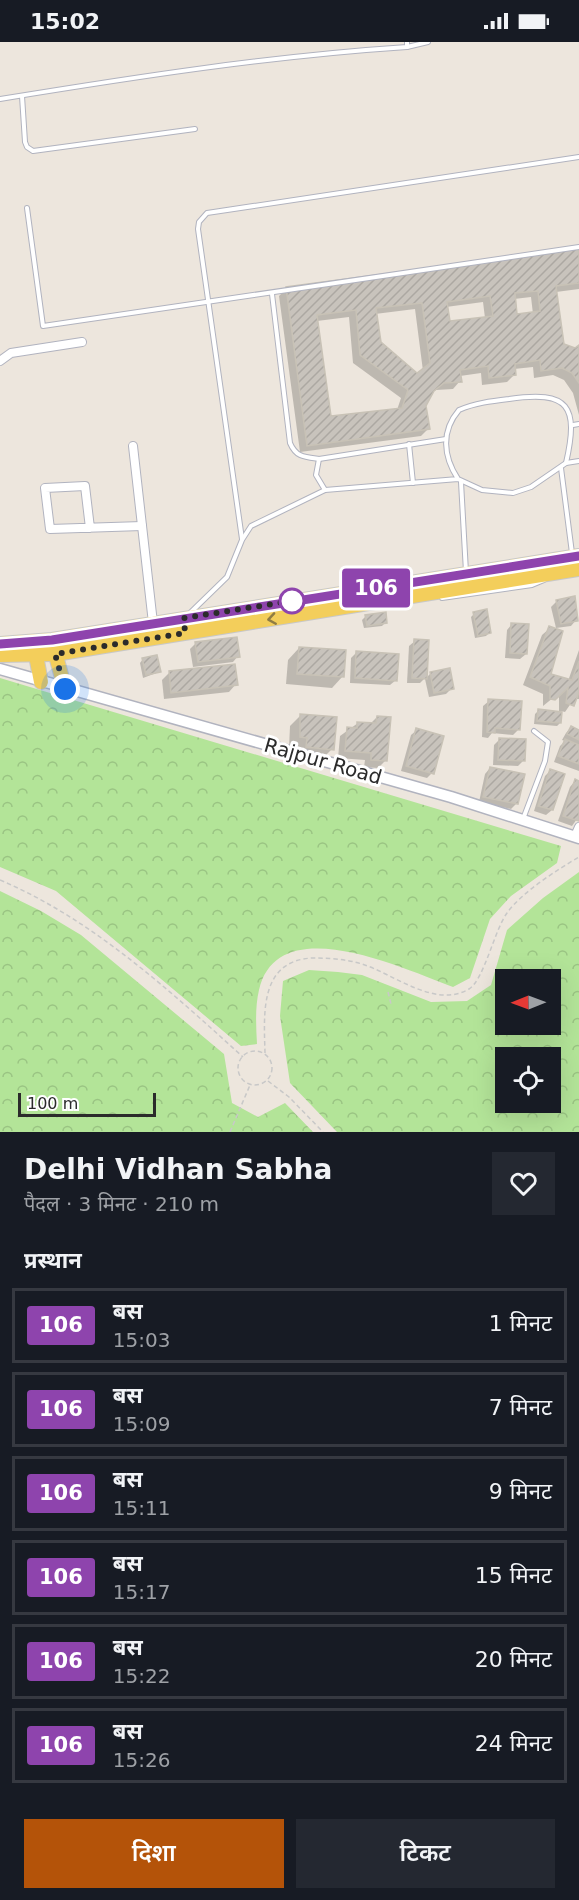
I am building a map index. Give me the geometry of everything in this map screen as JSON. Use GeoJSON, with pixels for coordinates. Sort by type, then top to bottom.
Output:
{"type":"FeatureCollection","features":[{"type":"Feature","properties":{"kind":"main road"},"geometry":{"type":"LineString","coordinates":[[0,655],[35,648],[185,633],[374,603],[468,581],[555,573],[576,563]]}},
{"type":"Feature","properties":{"kind":"main road"},"geometry":{"type":"LineString","coordinates":[[54,647],[153,623],[184,618],[468,581],[576,563]]}},
{"type":"Feature","properties":{"kind":"main road"},"geometry":{"type":"LineString","coordinates":[[0,644],[35,648]]}},
{"type":"Feature","properties":{"kind":"main road"},"geometry":{"type":"LineString","coordinates":[[54,647],[65,689]]}},
{"type":"Feature","properties":{"kind":"main road"},"geometry":{"type":"LineString","coordinates":[[35,648],[41,682]]}},
{"type":"Feature","properties":{"kind":"street"},"geometry":{"type":"LineString","coordinates":[[0,361],[10,353],[82,342]]}},
{"type":"Feature","properties":{"kind":"street"},"geometry":{"type":"LineString","coordinates":[[134,446],[153,623]]}},
{"type":"Feature","properties":{"kind":"street"},"geometry":{"type":"LineString","coordinates":[[90,528],[85,486],[45,488],[50,530],[142,526]]}},
{"type":"Feature","properties":{"kind":"street","name":"Rajpur Road"},"geometry":{"type":"LineString","coordinates":[[0,669],[578,834]]}},
{"type":"Feature","properties":{"kind":"lane"},"geometry":{"type":"LineString","coordinates":[[0,99],[213,65],[428,42]]}},
{"type":"Feature","properties":{"kind":"lane"},"geometry":{"type":"LineString","coordinates":[[22,96],[25,142],[27,147],[33,151],[195,129]]}},
{"type":"Feature","properties":{"kind":"lane"},"geometry":{"type":"LineString","coordinates":[[242,540],[207,303],[199,222],[207,213],[579,157]]}},
{"type":"Feature","properties":{"kind":"lane"},"geometry":{"type":"LineString","coordinates":[[27,208],[43,326],[579,247]]}},
{"type":"Feature","properties":{"kind":"lane"},"geometry":{"type":"LineString","coordinates":[[272,294],[290,443],[300,457],[319,459],[446,439]]}},
{"type":"Feature","properties":{"kind":"lane"},"geometry":{"type":"LineString","coordinates":[[468,581],[460,481],[449,466],[446,439],[447,428],[459,410],[480,403],[537,394],[558,400],[571,417],[573,425],[567,463]]}},
{"type":"Feature","properties":{"kind":"lane"},"geometry":{"type":"LineString","coordinates":[[573,425],[579,424]]}},
{"type":"Feature","properties":{"kind":"lane"},"geometry":{"type":"LineString","coordinates":[[409,444],[413,483]]}},
{"type":"Feature","properties":{"kind":"lane"},"geometry":{"type":"LineString","coordinates":[[319,459],[316,475],[325,490]]}},
{"type":"Feature","properties":{"kind":"lane"},"geometry":{"type":"LineString","coordinates":[[185,633],[184,618],[226,577],[242,540],[251,526],[325,490],[460,481],[489,492],[513,493],[531,487],[567,463],[579,461]]}},
{"type":"Feature","properties":{"kind":"lane"},"geometry":{"type":"LineString","coordinates":[[560,467],[576,563]]}},
{"type":"Feature","properties":{"kind":"lane"},"geometry":{"type":"LineString","coordinates":[[374,603],[393,605],[532,585],[555,573]]}},
{"type":"Feature","properties":{"kind":"lane"},"geometry":{"type":"LineString","coordinates":[[523,820],[545,761],[548,742],[534,731]]}},
{"type":"Feature","properties":{"kind":"path"},"geometry":{"type":"LineString","coordinates":[[267,1080],[272,1066],[265,1053],[267,998],[272,981],[283,966],[292,961],[333,958],[360,963],[430,993],[457,994],[478,982],[499,926],[509,911],[556,871],[579,857]]}},
{"type":"Feature","properties":{"kind":"path"},"geometry":{"type":"LineString","coordinates":[[0,880],[36,895],[92,931],[243,1057]]}},
{"type":"Feature","properties":{"kind":"path"},"geometry":{"type":"LineString","coordinates":[[388,992],[391,1004]]}},
{"type":"Feature","properties":{"kind":"path"},"geometry":{"type":"LineString","coordinates":[[250,1084],[239,1070],[243,1057],[253,1051],[265,1053]]}},
{"type":"Feature","properties":{"kind":"path"},"geometry":{"type":"LineString","coordinates":[[250,1084],[267,1080]]}},
{"type":"Feature","properties":{"kind":"path"},"geometry":{"type":"LineString","coordinates":[[267,1080],[289,1097],[323,1132]]}},
{"type":"Feature","properties":{"kind":"path"},"geometry":{"type":"LineString","coordinates":[[231,1132],[250,1084]]}},
{"type":"Feature","properties":{"kind":"green space"},"geometry":{"type":"Polygon","coordinates":[[[0,678],[561,846],[557,863],[511,896],[490,919],[470,978],[453,987],[406,969],[346,951],[316,949],[291,953],[271,966],[259,990],[256,1010],[257,1044],[241,1046],[56,891],[0,867],[0,678]]]}},
{"type":"Feature","properties":{"kind":"green space"},"geometry":{"type":"Polygon","coordinates":[[[579,872],[579,1132],[337,1132],[290,1083],[280,1016],[283,981],[309,970],[362,975],[431,1002],[467,1001],[491,985],[495,971],[495,1035],[561,1035],[561,969],[496,969],[507,930],[543,898],[579,872]]]}},
{"type":"Feature","properties":{"kind":"green space"},"geometry":{"type":"Polygon","coordinates":[[[0,891],[41,911],[81,935],[224,1054],[232,1103],[258,1117],[285,1103],[313,1132],[0,1132],[0,891]]]}},
{"type":"Feature","properties":{"kind":"building"},"geometry":{"type":"Polygon","coordinates":[[[579,248],[579,283],[556,286],[564,344],[575,348],[579,345],[579,383],[572,373],[562,368],[541,371],[540,360],[515,364],[516,375],[489,378],[488,366],[460,370],[462,382],[444,383],[434,391],[426,406],[430,429],[307,446],[286,287],[579,248]],[[538,291],[515,293],[517,314],[540,311],[538,291]],[[490,296],[447,302],[450,321],[493,316],[490,296]],[[422,303],[376,308],[381,342],[417,373],[430,363],[422,303]],[[356,310],[317,315],[331,416],[402,408],[408,390],[360,355],[356,310]]]}},
{"type":"Feature","properties":{"kind":"building"},"geometry":{"type":"Polygon","coordinates":[[[575,596],[578,621],[561,624],[556,600],[575,596]]]}},
{"type":"Feature","properties":{"kind":"building"},"geometry":{"type":"Polygon","coordinates":[[[487,609],[491,633],[478,636],[473,612],[487,609]]]}},
{"type":"Feature","properties":{"kind":"building"},"geometry":{"type":"Polygon","coordinates":[[[386,612],[387,623],[367,626],[365,615],[386,612]]]}},
{"type":"Feature","properties":{"kind":"building"},"geometry":{"type":"Polygon","coordinates":[[[511,623],[529,624],[527,654],[510,653],[511,623]]]}},
{"type":"Feature","properties":{"kind":"building"},"geometry":{"type":"Polygon","coordinates":[[[549,626],[563,631],[551,674],[572,680],[579,661],[579,692],[574,706],[566,703],[568,688],[555,700],[550,699],[550,686],[530,677],[549,626]]]}},
{"type":"Feature","properties":{"kind":"building"},"geometry":{"type":"Polygon","coordinates":[[[237,637],[240,657],[198,662],[195,642],[237,637]]]}},
{"type":"Feature","properties":{"kind":"building"},"geometry":{"type":"Polygon","coordinates":[[[414,639],[429,640],[427,679],[412,678],[414,639]]]}},
{"type":"Feature","properties":{"kind":"building"},"geometry":{"type":"Polygon","coordinates":[[[299,647],[346,650],[344,677],[297,674],[299,647]]]}},
{"type":"Feature","properties":{"kind":"building"},"geometry":{"type":"Polygon","coordinates":[[[356,651],[399,654],[397,681],[355,678],[356,651]]]}},
{"type":"Feature","properties":{"kind":"building"},"geometry":{"type":"Polygon","coordinates":[[[157,655],[161,672],[146,675],[142,658],[157,655]]]}},
{"type":"Feature","properties":{"kind":"building"},"geometry":{"type":"Polygon","coordinates":[[[235,664],[238,685],[171,693],[169,671],[235,664]]]}},
{"type":"Feature","properties":{"kind":"building"},"geometry":{"type":"Polygon","coordinates":[[[450,668],[454,689],[434,693],[430,672],[450,668]]]}},
{"type":"Feature","properties":{"kind":"building"},"geometry":{"type":"Polygon","coordinates":[[[488,699],[522,701],[520,730],[495,728],[495,733],[487,732],[488,699]]]}},
{"type":"Feature","properties":{"kind":"building"},"geometry":{"type":"Polygon","coordinates":[[[538,709],[562,712],[561,723],[537,721],[538,709]]]}},
{"type":"Feature","properties":{"kind":"building"},"geometry":{"type":"Polygon","coordinates":[[[300,714],[337,717],[334,750],[306,747],[307,738],[300,737],[300,714]]]}},
{"type":"Feature","properties":{"kind":"building"},"geometry":{"type":"Polygon","coordinates":[[[377,716],[391,717],[387,761],[371,760],[371,753],[345,751],[347,727],[357,728],[357,722],[376,723],[377,716]]]}},
{"type":"Feature","properties":{"kind":"building"},"geometry":{"type":"Polygon","coordinates":[[[571,726],[579,730],[579,740],[567,734],[571,726]]]}},
{"type":"Feature","properties":{"kind":"building"},"geometry":{"type":"Polygon","coordinates":[[[416,728],[444,736],[434,774],[406,766],[416,728]]]}},
{"type":"Feature","properties":{"kind":"building"},"geometry":{"type":"Polygon","coordinates":[[[499,738],[526,739],[525,761],[498,760],[499,738]]]}},
{"type":"Feature","properties":{"kind":"building"},"geometry":{"type":"Polygon","coordinates":[[[565,739],[579,745],[579,764],[558,756],[565,739]]]}},
{"type":"Feature","properties":{"kind":"building"},"geometry":{"type":"Polygon","coordinates":[[[490,767],[525,774],[518,804],[483,797],[490,767]]]}},
{"type":"Feature","properties":{"kind":"building"},"geometry":{"type":"Polygon","coordinates":[[[550,769],[565,774],[553,810],[538,806],[550,769]]]}},
{"type":"Feature","properties":{"kind":"building"},"geometry":{"type":"Polygon","coordinates":[[[575,779],[579,781],[579,821],[563,816],[575,779]]]}},
{"type":"Feature","properties":{"kind":"bus line","name":"106"},"geometry":{"type":"LineString","coordinates":[[0,644],[52,640],[579,556]]}},
{"type":"Feature","properties":{"kind":"route"},"geometry":{"type":"LineString","coordinates":[[65,689],[55,654],[185,633],[184,618],[292,601]]}}]}
